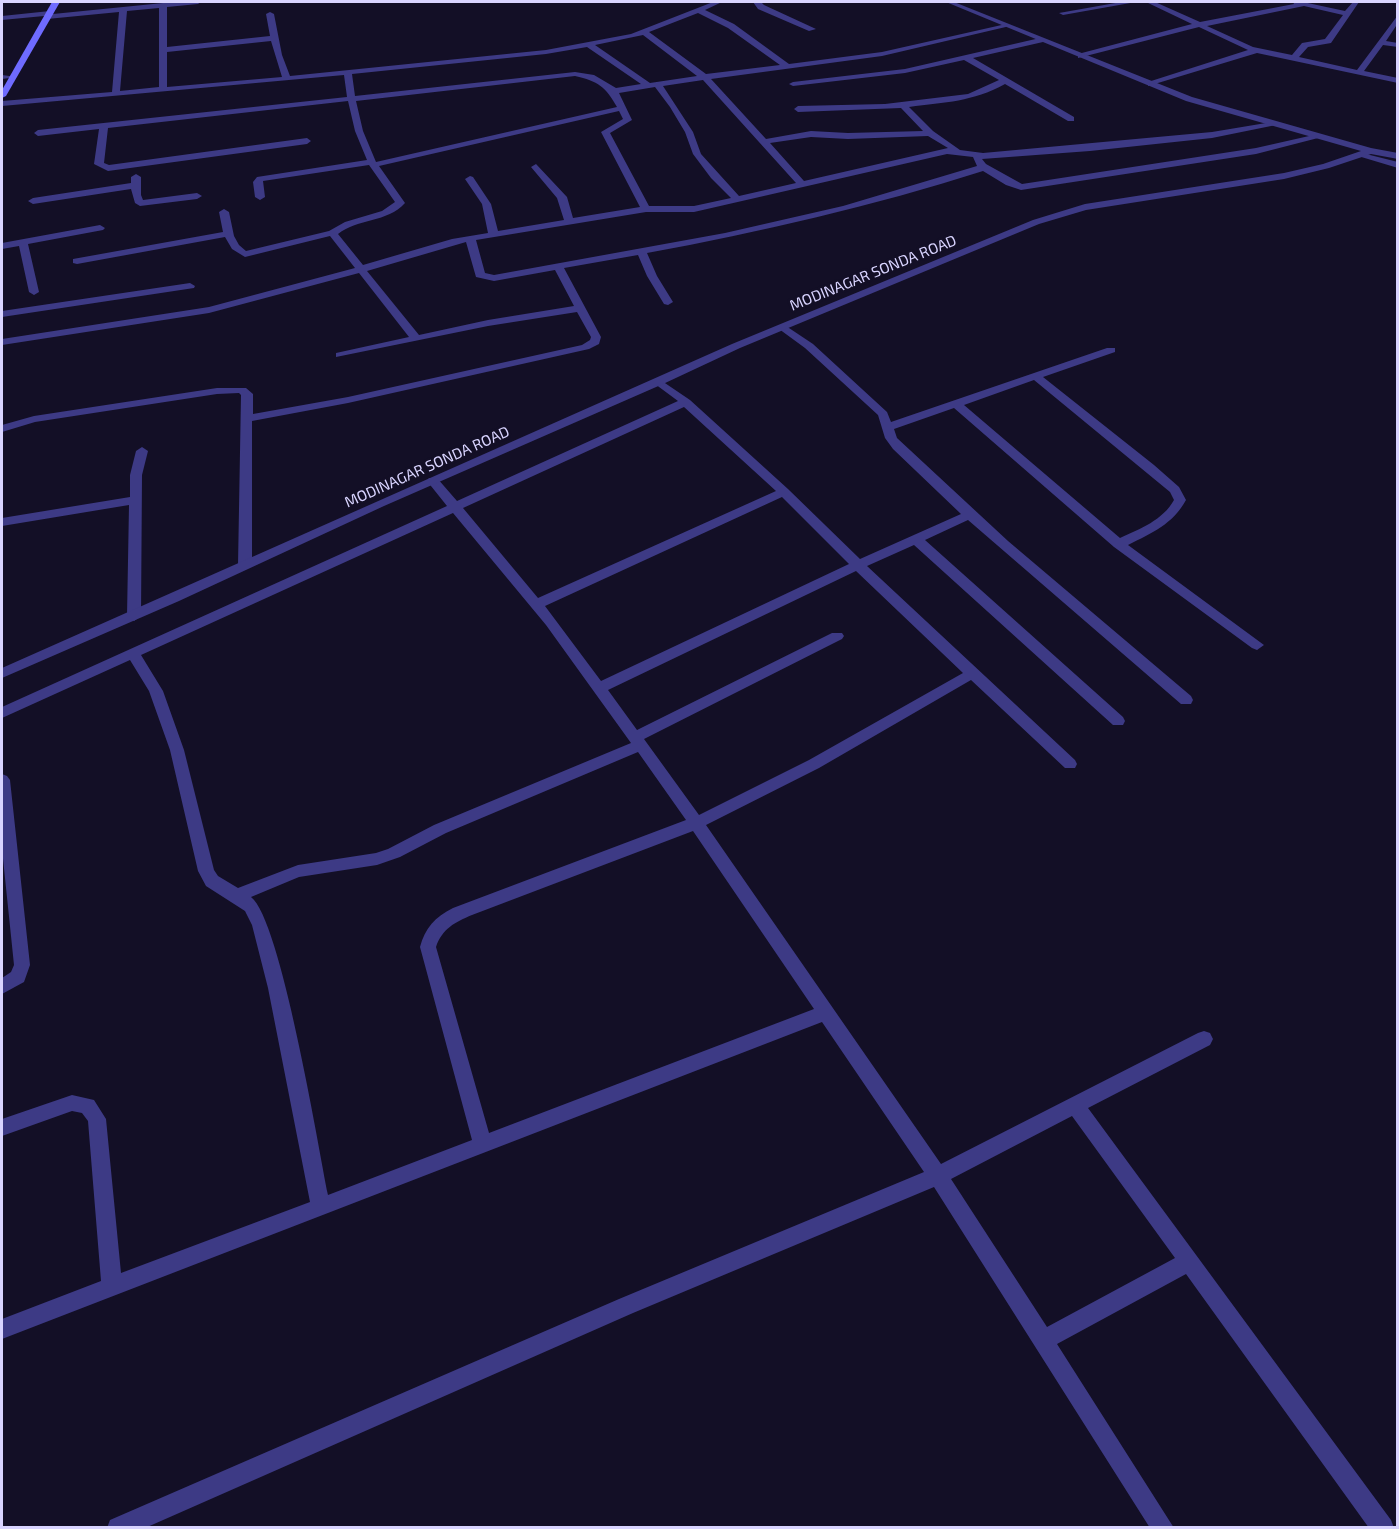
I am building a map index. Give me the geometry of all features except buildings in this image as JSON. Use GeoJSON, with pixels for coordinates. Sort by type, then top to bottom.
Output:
{"type":"FeatureCollection","features":[{"type":"Feature","properties":{"kind":"main road"},"geometry":{"type":"LineString","coordinates":[[2,96],[56,2]]}},
{"type":"Feature","properties":{"kind":"street"},"geometry":{"type":"LineString","coordinates":[[2,18],[123,9],[136,5],[198,2]]}},
{"type":"Feature","properties":{"kind":"street"},"geometry":{"type":"LineString","coordinates":[[2,104],[288,79],[546,52],[645,33],[718,2]]}},
{"type":"Feature","properties":{"kind":"street"},"geometry":{"type":"LineString","coordinates":[[756,2],[760,7],[812,29]]}},
{"type":"Feature","properties":{"kind":"street"},"geometry":{"type":"LineString","coordinates":[[949,2],[1209,106],[1318,137],[1398,165]]}},
{"type":"Feature","properties":{"kind":"street"},"geometry":{"type":"LineString","coordinates":[[1063,14],[1132,2]]}},
{"type":"Feature","properties":{"kind":"street"},"geometry":{"type":"LineString","coordinates":[[1150,2],[1257,50],[1398,81]]}},
{"type":"Feature","properties":{"kind":"street"},"geometry":{"type":"LineString","coordinates":[[1293,2],[1347,14]]}},
{"type":"Feature","properties":{"kind":"street"},"geometry":{"type":"LineString","coordinates":[[1293,58],[1305,45],[1328,41],[1356,2]]}},
{"type":"Feature","properties":{"kind":"street"},"geometry":{"type":"LineString","coordinates":[[1081,56],[1199,25],[1303,4]]}},
{"type":"Feature","properties":{"kind":"street"},"geometry":{"type":"LineString","coordinates":[[163,5],[163,90]]}},
{"type":"Feature","properties":{"kind":"street"},"geometry":{"type":"LineString","coordinates":[[116,94],[123,9]]}},
{"type":"Feature","properties":{"kind":"street"},"geometry":{"type":"LineString","coordinates":[[699,10],[732,26],[787,66]]}},
{"type":"Feature","properties":{"kind":"street"},"geometry":{"type":"LineString","coordinates":[[270,14],[278,55],[288,79]]}},
{"type":"Feature","properties":{"kind":"street"},"geometry":{"type":"LineString","coordinates":[[1359,73],[1398,17]]}},
{"type":"Feature","properties":{"kind":"street"},"geometry":{"type":"LineString","coordinates":[[38,133],[575,74],[591,77],[615,91],[882,54],[1006,26]]}},
{"type":"Feature","properties":{"kind":"street"},"geometry":{"type":"LineString","coordinates":[[645,33],[704,77],[802,184]]}},
{"type":"Feature","properties":{"kind":"street"},"geometry":{"type":"LineString","coordinates":[[164,50],[276,38]]}},
{"type":"Feature","properties":{"kind":"street"},"geometry":{"type":"LineString","coordinates":[[793,84],[905,71],[1040,40]]}},
{"type":"Feature","properties":{"kind":"street"},"geometry":{"type":"LineString","coordinates":[[1380,42],[1398,45]]}},
{"type":"Feature","properties":{"kind":"street"},"geometry":{"type":"LineString","coordinates":[[589,45],[652,85],[674,106],[689,132],[697,154],[714,176],[737,199]]}},
{"type":"Feature","properties":{"kind":"street"},"geometry":{"type":"LineString","coordinates":[[1151,84],[1257,50]]}},
{"type":"Feature","properties":{"kind":"street"},"geometry":{"type":"LineString","coordinates":[[967,58],[1071,119]]}},
{"type":"Feature","properties":{"kind":"street"},"geometry":{"type":"LineString","coordinates":[[224,212],[227,234],[239,252],[244,254],[332,232],[345,225],[387,212],[400,203],[372,163],[362,141],[351,98],[348,73]]}},
{"type":"Feature","properties":{"kind":"street"},"geometry":{"type":"LineString","coordinates":[[2,77],[13,77]]}},
{"type":"Feature","properties":{"kind":"street"},"geometry":{"type":"LineString","coordinates":[[798,109],[904,106],[980,94],[1004,81]]}},
{"type":"Feature","properties":{"kind":"street"},"geometry":{"type":"LineString","coordinates":[[615,91],[614,94],[628,120],[605,132],[646,209]]}},
{"type":"Feature","properties":{"kind":"street"},"geometry":{"type":"LineString","coordinates":[[904,106],[930,133],[956,150],[976,154],[1090,148],[1212,135],[1272,124]]}},
{"type":"Feature","properties":{"kind":"street"},"geometry":{"type":"LineString","coordinates":[[260,196],[258,182],[260,179],[372,163],[622,108]]}},
{"type":"Feature","properties":{"kind":"street"},"geometry":{"type":"LineString","coordinates":[[104,126],[99,164],[101,167],[137,165],[308,141]]}},
{"type":"Feature","properties":{"kind":"street"},"geometry":{"type":"LineString","coordinates":[[763,142],[812,134],[848,136],[930,133]]}},
{"type":"Feature","properties":{"kind":"street"},"geometry":{"type":"LineString","coordinates":[[976,154],[982,166],[1015,186],[1021,187],[1256,151],[1318,137]]}},
{"type":"Feature","properties":{"kind":"street"},"geometry":{"type":"LineString","coordinates":[[2,342],[228,306],[493,233],[646,209],[694,209],[893,162],[956,150]]}},
{"type":"Feature","properties":{"kind":"street"},"geometry":{"type":"LineString","coordinates":[[1365,152],[1398,156]]}},
{"type":"Feature","properties":{"kind":"street","name":"MODINAGAR SONDA ROAD"},"geometry":{"type":"LineString","coordinates":[[2,673],[244,565],[445,494],[736,346],[788,330],[1026,226],[1084,207],[1284,176],[1326,166],[1365,152]]}},
{"type":"Feature","properties":{"kind":"street"},"geometry":{"type":"LineString","coordinates":[[137,165],[136,200],[140,203],[197,196]]}},
{"type":"Feature","properties":{"kind":"street"},"geometry":{"type":"LineString","coordinates":[[470,238],[477,269],[480,275],[486,278],[698,241],[845,208],[968,173],[982,166]]}},
{"type":"Feature","properties":{"kind":"street"},"geometry":{"type":"LineString","coordinates":[[536,167],[562,197],[569,222]]}},
{"type":"Feature","properties":{"kind":"street"},"geometry":{"type":"LineString","coordinates":[[470,179],[489,207],[493,233]]}},
{"type":"Feature","properties":{"kind":"street"},"geometry":{"type":"LineString","coordinates":[[33,201],[136,185]]}},
{"type":"Feature","properties":{"kind":"street"},"geometry":{"type":"LineString","coordinates":[[2,246],[100,228]]}},
{"type":"Feature","properties":{"kind":"street"},"geometry":{"type":"LineString","coordinates":[[332,232],[416,338]]}},
{"type":"Feature","properties":{"kind":"street"},"geometry":{"type":"LineString","coordinates":[[77,261],[227,234]]}},
{"type":"Feature","properties":{"kind":"street"},"geometry":{"type":"LineString","coordinates":[[23,242],[34,292]]}},
{"type":"Feature","properties":{"kind":"street"},"geometry":{"type":"LineString","coordinates":[[641,250],[652,276],[668,302]]}},
{"type":"Feature","properties":{"kind":"street"},"geometry":{"type":"LineString","coordinates":[[247,419],[348,400],[585,347],[595,342],[596,337],[558,267]]}},
{"type":"Feature","properties":{"kind":"street"},"geometry":{"type":"LineString","coordinates":[[2,314],[190,286]]}},
{"type":"Feature","properties":{"kind":"street"},"geometry":{"type":"LineString","coordinates":[[340,355],[416,338],[581,308]]}},
{"type":"Feature","properties":{"kind":"street"},"geometry":{"type":"LineString","coordinates":[[788,330],[810,346],[883,414],[897,446],[969,516],[1186,700]]}},
{"type":"Feature","properties":{"kind":"street"},"geometry":{"type":"LineString","coordinates":[[888,427],[1111,350]]}},
{"type":"Feature","properties":{"kind":"street"},"geometry":{"type":"LineString","coordinates":[[1035,376],[1175,490],[1180,500],[1176,510],[1119,544]]}},
{"type":"Feature","properties":{"kind":"street"},"geometry":{"type":"LineString","coordinates":[[662,384],[684,400],[784,492],[858,565],[1070,764]]}},
{"type":"Feature","properties":{"kind":"street"},"geometry":{"type":"LineString","coordinates":[[2,428],[34,419],[232,389],[242,390],[247,394],[244,565]]}},
{"type":"Feature","properties":{"kind":"street"},"geometry":{"type":"LineString","coordinates":[[2,713],[133,653],[445,494],[684,400]]}},
{"type":"Feature","properties":{"kind":"street"},"geometry":{"type":"LineString","coordinates":[[955,404],[1119,544],[1257,645]]}},
{"type":"Feature","properties":{"kind":"street"},"geometry":{"type":"LineString","coordinates":[[134,616],[136,476],[142,451]]}},
{"type":"Feature","properties":{"kind":"street"},"geometry":{"type":"LineString","coordinates":[[537,604],[784,492]]}},
{"type":"Feature","properties":{"kind":"street"},"geometry":{"type":"LineString","coordinates":[[445,494],[537,604],[696,823],[938,1176],[1163,1527]]}},
{"type":"Feature","properties":{"kind":"street"},"geometry":{"type":"LineString","coordinates":[[2,522],[135,500]]}},
{"type":"Feature","properties":{"kind":"street"},"geometry":{"type":"LineString","coordinates":[[599,688],[858,565],[969,516]]}},
{"type":"Feature","properties":{"kind":"street"},"geometry":{"type":"LineString","coordinates":[[916,539],[1118,721]]}},
{"type":"Feature","properties":{"kind":"street"},"geometry":{"type":"LineString","coordinates":[[237,895],[298,871],[377,859],[394,853],[440,829],[638,741],[837,636]]}},
{"type":"Feature","properties":{"kind":"street"},"geometry":{"type":"LineString","coordinates":[[133,653],[156,691],[177,750],[207,871],[212,881],[251,906],[260,925],[277,988],[320,1205]]}},
{"type":"Feature","properties":{"kind":"street"},"geometry":{"type":"LineString","coordinates":[[482,1143],[428,946],[431,934],[440,923],[466,910],[696,823],[814,765],[974,673]]}},
{"type":"Feature","properties":{"kind":"street"},"geometry":{"type":"LineString","coordinates":[[2,780],[21,964],[18,977],[2,987]]}},
{"type":"Feature","properties":{"kind":"street"},"geometry":{"type":"LineString","coordinates":[[2,1329],[825,1012]]}},
{"type":"Feature","properties":{"kind":"street"},"geometry":{"type":"LineString","coordinates":[[118,1527],[626,1306],[938,1176],[1204,1039]]}},
{"type":"Feature","properties":{"kind":"street"},"geometry":{"type":"LineString","coordinates":[[2,1127],[72,1103],[88,1106],[97,1119],[112,1286]]}},
{"type":"Feature","properties":{"kind":"street"},"geometry":{"type":"LineString","coordinates":[[1075,1105],[1383,1527]]}},
{"type":"Feature","properties":{"kind":"street"},"geometry":{"type":"LineString","coordinates":[[1044,1340],[1188,1261]]}}]}
